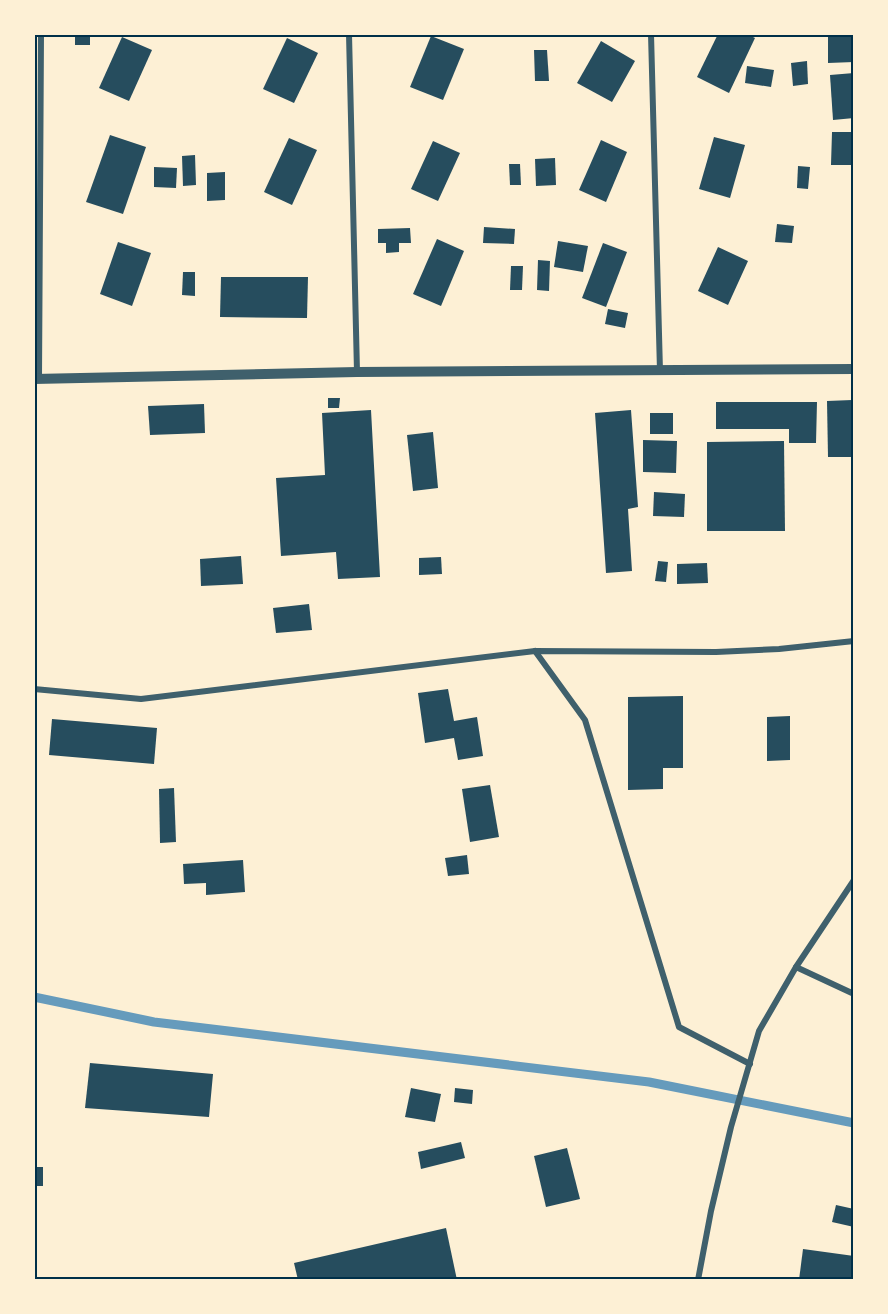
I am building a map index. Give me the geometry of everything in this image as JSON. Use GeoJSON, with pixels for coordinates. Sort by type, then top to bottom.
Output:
{"type":"FeatureCollection","features":[{"type":"Feature","properties":{"kind":"street"},"geometry":{"type":"LineString","coordinates":[[41,34],[37,379],[357,372],[854,369]]}},
{"type":"Feature","properties":{"kind":"street"},"geometry":{"type":"LineString","coordinates":[[349,34],[357,372]]}},
{"type":"Feature","properties":{"kind":"street"},"geometry":{"type":"LineString","coordinates":[[651,34],[660,371]]}},
{"type":"Feature","properties":{"kind":"street"},"geometry":{"type":"LineString","coordinates":[[34,689],[141,699],[535,651],[716,652],[779,649],[854,641]]}},
{"type":"Feature","properties":{"kind":"street"},"geometry":{"type":"LineString","coordinates":[[535,651],[585,720],[679,1027],[750,1064]]}},
{"type":"Feature","properties":{"kind":"street"},"geometry":{"type":"LineString","coordinates":[[698,1280],[711,1211],[731,1127],[759,1031],[796,967],[854,880]]}},
{"type":"Feature","properties":{"kind":"street"},"geometry":{"type":"LineString","coordinates":[[796,967],[854,994]]}},
{"type":"Feature","properties":{"kind":"building"},"geometry":{"type":"Polygon","coordinates":[[[75,34],[90,34],[90,45],[75,45],[75,34]]]}},
{"type":"Feature","properties":{"kind":"building"},"geometry":{"type":"Polygon","coordinates":[[[718,34],[747,34],[755,38],[729,93],[697,77],[718,34]]]}},
{"type":"Feature","properties":{"kind":"building"},"geometry":{"type":"Polygon","coordinates":[[[828,34],[854,34],[854,62],[828,63],[828,34]]]}},
{"type":"Feature","properties":{"kind":"building"},"geometry":{"type":"Polygon","coordinates":[[[431,36],[464,49],[443,100],[410,87],[431,36]]]}},
{"type":"Feature","properties":{"kind":"building"},"geometry":{"type":"Polygon","coordinates":[[[122,37],[152,50],[129,101],[99,88],[122,37]]]}},
{"type":"Feature","properties":{"kind":"building"},"geometry":{"type":"Polygon","coordinates":[[[287,38],[318,53],[294,103],[263,89],[287,38]]]}},
{"type":"Feature","properties":{"kind":"building"},"geometry":{"type":"Polygon","coordinates":[[[601,41],[635,61],[612,102],[577,83],[601,41]]]}},
{"type":"Feature","properties":{"kind":"building"},"geometry":{"type":"Polygon","coordinates":[[[534,50],[547,50],[549,81],[535,81],[534,50]]]}},
{"type":"Feature","properties":{"kind":"building"},"geometry":{"type":"Polygon","coordinates":[[[807,61],[808,84],[793,86],[791,63],[807,61]]]}},
{"type":"Feature","properties":{"kind":"building"},"geometry":{"type":"Polygon","coordinates":[[[747,66],[774,70],[771,87],[745,83],[747,66]]]}},
{"type":"Feature","properties":{"kind":"building"},"geometry":{"type":"Polygon","coordinates":[[[854,73],[854,118],[833,120],[830,75],[854,73]]]}},
{"type":"Feature","properties":{"kind":"building"},"geometry":{"type":"Polygon","coordinates":[[[832,132],[854,132],[854,165],[831,165],[832,132]]]}},
{"type":"Feature","properties":{"kind":"building"},"geometry":{"type":"Polygon","coordinates":[[[110,135],[146,147],[123,214],[86,202],[110,135]]]}},
{"type":"Feature","properties":{"kind":"building"},"geometry":{"type":"Polygon","coordinates":[[[714,137],[745,145],[730,198],[699,189],[714,137]]]}},
{"type":"Feature","properties":{"kind":"building"},"geometry":{"type":"Polygon","coordinates":[[[289,138],[317,150],[292,205],[264,192],[289,138]]]}},
{"type":"Feature","properties":{"kind":"building"},"geometry":{"type":"Polygon","coordinates":[[[601,140],[627,152],[606,202],[579,190],[601,140]]]}},
{"type":"Feature","properties":{"kind":"building"},"geometry":{"type":"Polygon","coordinates":[[[433,141],[460,153],[438,201],[411,189],[433,141]]]}},
{"type":"Feature","properties":{"kind":"building"},"geometry":{"type":"Polygon","coordinates":[[[195,155],[196,185],[183,186],[182,156],[195,155]]]}},
{"type":"Feature","properties":{"kind":"building"},"geometry":{"type":"Polygon","coordinates":[[[555,158],[556,185],[536,186],[535,159],[555,158]]]}},
{"type":"Feature","properties":{"kind":"building"},"geometry":{"type":"Polygon","coordinates":[[[509,164],[520,164],[521,185],[510,185],[509,164]]]}},
{"type":"Feature","properties":{"kind":"building"},"geometry":{"type":"Polygon","coordinates":[[[798,166],[810,167],[808,189],[797,188],[798,166]]]}},
{"type":"Feature","properties":{"kind":"building"},"geometry":{"type":"Polygon","coordinates":[[[154,167],[177,168],[176,188],[154,187],[154,167]]]}},
{"type":"Feature","properties":{"kind":"building"},"geometry":{"type":"Polygon","coordinates":[[[225,172],[225,200],[207,201],[207,173],[225,172]]]}},
{"type":"Feature","properties":{"kind":"building"},"geometry":{"type":"Polygon","coordinates":[[[777,224],[794,226],[792,243],[775,242],[777,224]]]}},
{"type":"Feature","properties":{"kind":"building"},"geometry":{"type":"Polygon","coordinates":[[[484,227],[515,229],[514,244],[483,243],[484,227]]]}},
{"type":"Feature","properties":{"kind":"building"},"geometry":{"type":"Polygon","coordinates":[[[410,228],[411,243],[399,243],[399,252],[386,253],[386,243],[378,243],[378,229],[410,228]]]}},
{"type":"Feature","properties":{"kind":"building"},"geometry":{"type":"Polygon","coordinates":[[[437,239],[464,251],[441,306],[413,294],[437,239]]]}},
{"type":"Feature","properties":{"kind":"building"},"geometry":{"type":"Polygon","coordinates":[[[558,241],[588,246],[583,272],[554,267],[558,241]]]}},
{"type":"Feature","properties":{"kind":"building"},"geometry":{"type":"Polygon","coordinates":[[[118,242],[151,253],[132,306],[100,294],[118,242]]]}},
{"type":"Feature","properties":{"kind":"building"},"geometry":{"type":"Polygon","coordinates":[[[603,243],[627,252],[606,307],[582,298],[603,243]]]}},
{"type":"Feature","properties":{"kind":"building"},"geometry":{"type":"Polygon","coordinates":[[[718,247],[748,261],[728,305],[698,291],[718,247]]]}},
{"type":"Feature","properties":{"kind":"building"},"geometry":{"type":"Polygon","coordinates":[[[538,260],[550,261],[549,291],[537,290],[538,260]]]}},
{"type":"Feature","properties":{"kind":"building"},"geometry":{"type":"Polygon","coordinates":[[[511,266],[523,266],[522,290],[510,290],[511,266]]]}},
{"type":"Feature","properties":{"kind":"building"},"geometry":{"type":"Polygon","coordinates":[[[183,272],[195,272],[195,296],[182,295],[183,272]]]}},
{"type":"Feature","properties":{"kind":"building"},"geometry":{"type":"Polygon","coordinates":[[[221,277],[308,277],[307,318],[220,317],[221,277]]]}},
{"type":"Feature","properties":{"kind":"building"},"geometry":{"type":"Polygon","coordinates":[[[608,309],[628,313],[625,328],[605,324],[608,309]]]}},
{"type":"Feature","properties":{"kind":"building"},"geometry":{"type":"Polygon","coordinates":[[[328,398],[340,398],[339,408],[328,408],[328,398]]]}},
{"type":"Feature","properties":{"kind":"building"},"geometry":{"type":"Polygon","coordinates":[[[852,400],[853,457],[828,457],[827,401],[852,400]]]}},
{"type":"Feature","properties":{"kind":"building"},"geometry":{"type":"Polygon","coordinates":[[[716,402],[817,402],[816,443],[789,443],[789,429],[716,429],[716,402]]]}},
{"type":"Feature","properties":{"kind":"building"},"geometry":{"type":"Polygon","coordinates":[[[204,404],[205,433],[150,435],[148,406],[204,404]]]}},
{"type":"Feature","properties":{"kind":"building"},"geometry":{"type":"Polygon","coordinates":[[[371,410],[380,577],[338,579],[336,552],[281,556],[276,478],[325,475],[322,413],[371,410]]]}},
{"type":"Feature","properties":{"kind":"building"},"geometry":{"type":"Polygon","coordinates":[[[631,410],[638,507],[628,509],[632,571],[606,573],[595,413],[631,410]]]}},
{"type":"Feature","properties":{"kind":"building"},"geometry":{"type":"Polygon","coordinates":[[[650,413],[673,413],[673,434],[650,434],[650,413]]]}},
{"type":"Feature","properties":{"kind":"building"},"geometry":{"type":"Polygon","coordinates":[[[433,432],[438,488],[413,491],[407,435],[433,432]]]}},
{"type":"Feature","properties":{"kind":"building"},"geometry":{"type":"Polygon","coordinates":[[[643,440],[677,441],[676,473],[643,472],[643,440]]]}},
{"type":"Feature","properties":{"kind":"building"},"geometry":{"type":"Polygon","coordinates":[[[784,441],[785,531],[707,531],[707,442],[784,441]]]}},
{"type":"Feature","properties":{"kind":"building"},"geometry":{"type":"Polygon","coordinates":[[[654,492],[685,494],[684,517],[653,516],[654,492]]]}},
{"type":"Feature","properties":{"kind":"building"},"geometry":{"type":"Polygon","coordinates":[[[241,556],[243,584],[201,586],[200,559],[241,556]]]}},
{"type":"Feature","properties":{"kind":"building"},"geometry":{"type":"Polygon","coordinates":[[[441,557],[442,574],[419,575],[419,558],[441,557]]]}},
{"type":"Feature","properties":{"kind":"building"},"geometry":{"type":"Polygon","coordinates":[[[658,561],[668,562],[666,582],[655,581],[658,561]]]}},
{"type":"Feature","properties":{"kind":"building"},"geometry":{"type":"Polygon","coordinates":[[[707,563],[708,583],[677,584],[677,564],[707,563]]]}},
{"type":"Feature","properties":{"kind":"building"},"geometry":{"type":"Polygon","coordinates":[[[309,604],[312,630],[276,633],[273,608],[309,604]]]}},
{"type":"Feature","properties":{"kind":"building"},"geometry":{"type":"Polygon","coordinates":[[[448,689],[454,721],[477,717],[483,756],[458,760],[454,738],[425,743],[418,693],[448,689]]]}},
{"type":"Feature","properties":{"kind":"building"},"geometry":{"type":"Polygon","coordinates":[[[683,696],[683,768],[663,768],[663,789],[628,790],[628,697],[683,696]]]}},
{"type":"Feature","properties":{"kind":"building"},"geometry":{"type":"Polygon","coordinates":[[[790,716],[790,760],[767,761],[767,717],[790,716]]]}},
{"type":"Feature","properties":{"kind":"building"},"geometry":{"type":"Polygon","coordinates":[[[52,719],[157,728],[154,764],[49,755],[52,719]]]}},
{"type":"Feature","properties":{"kind":"building"},"geometry":{"type":"Polygon","coordinates":[[[490,785],[499,837],[470,842],[462,789],[490,785]]]}},
{"type":"Feature","properties":{"kind":"building"},"geometry":{"type":"Polygon","coordinates":[[[174,788],[176,842],[160,843],[159,789],[174,788]]]}},
{"type":"Feature","properties":{"kind":"building"},"geometry":{"type":"Polygon","coordinates":[[[467,855],[469,874],[448,876],[445,858],[467,855]]]}},
{"type":"Feature","properties":{"kind":"building"},"geometry":{"type":"Polygon","coordinates":[[[243,860],[245,892],[206,895],[206,883],[184,884],[183,864],[243,860]]]}},
{"type":"Feature","properties":{"kind":"building"},"geometry":{"type":"Polygon","coordinates":[[[90,1063],[213,1074],[209,1117],[85,1108],[90,1063]]]}},
{"type":"Feature","properties":{"kind":"building"},"geometry":{"type":"Polygon","coordinates":[[[411,1088],[441,1094],[435,1122],[405,1117],[411,1088]]]}},
{"type":"Feature","properties":{"kind":"building"},"geometry":{"type":"Polygon","coordinates":[[[455,1088],[473,1090],[472,1104],[454,1102],[455,1088]]]}},
{"type":"Feature","properties":{"kind":"building"},"geometry":{"type":"Polygon","coordinates":[[[461,1142],[465,1158],[421,1169],[418,1152],[461,1142]]]}},
{"type":"Feature","properties":{"kind":"building"},"geometry":{"type":"Polygon","coordinates":[[[567,1148],[580,1199],[546,1207],[534,1156],[567,1148]]]}},
{"type":"Feature","properties":{"kind":"building"},"geometry":{"type":"Polygon","coordinates":[[[34,1167],[43,1167],[43,1186],[34,1186],[34,1167]]]}},
{"type":"Feature","properties":{"kind":"building"},"geometry":{"type":"Polygon","coordinates":[[[836,1205],[854,1209],[854,1227],[832,1222],[836,1205]]]}},
{"type":"Feature","properties":{"kind":"building"},"geometry":{"type":"Polygon","coordinates":[[[446,1228],[457,1280],[298,1280],[294,1263],[446,1228]]]}},
{"type":"Feature","properties":{"kind":"building"},"geometry":{"type":"Polygon","coordinates":[[[803,1249],[854,1256],[854,1280],[799,1280],[803,1249]]]}},
{"type":"Feature","properties":{"kind":"waterway"},"geometry":{"type":"LineString","coordinates":[[34,997],[154,1022],[649,1082],[854,1123]]}}]}
